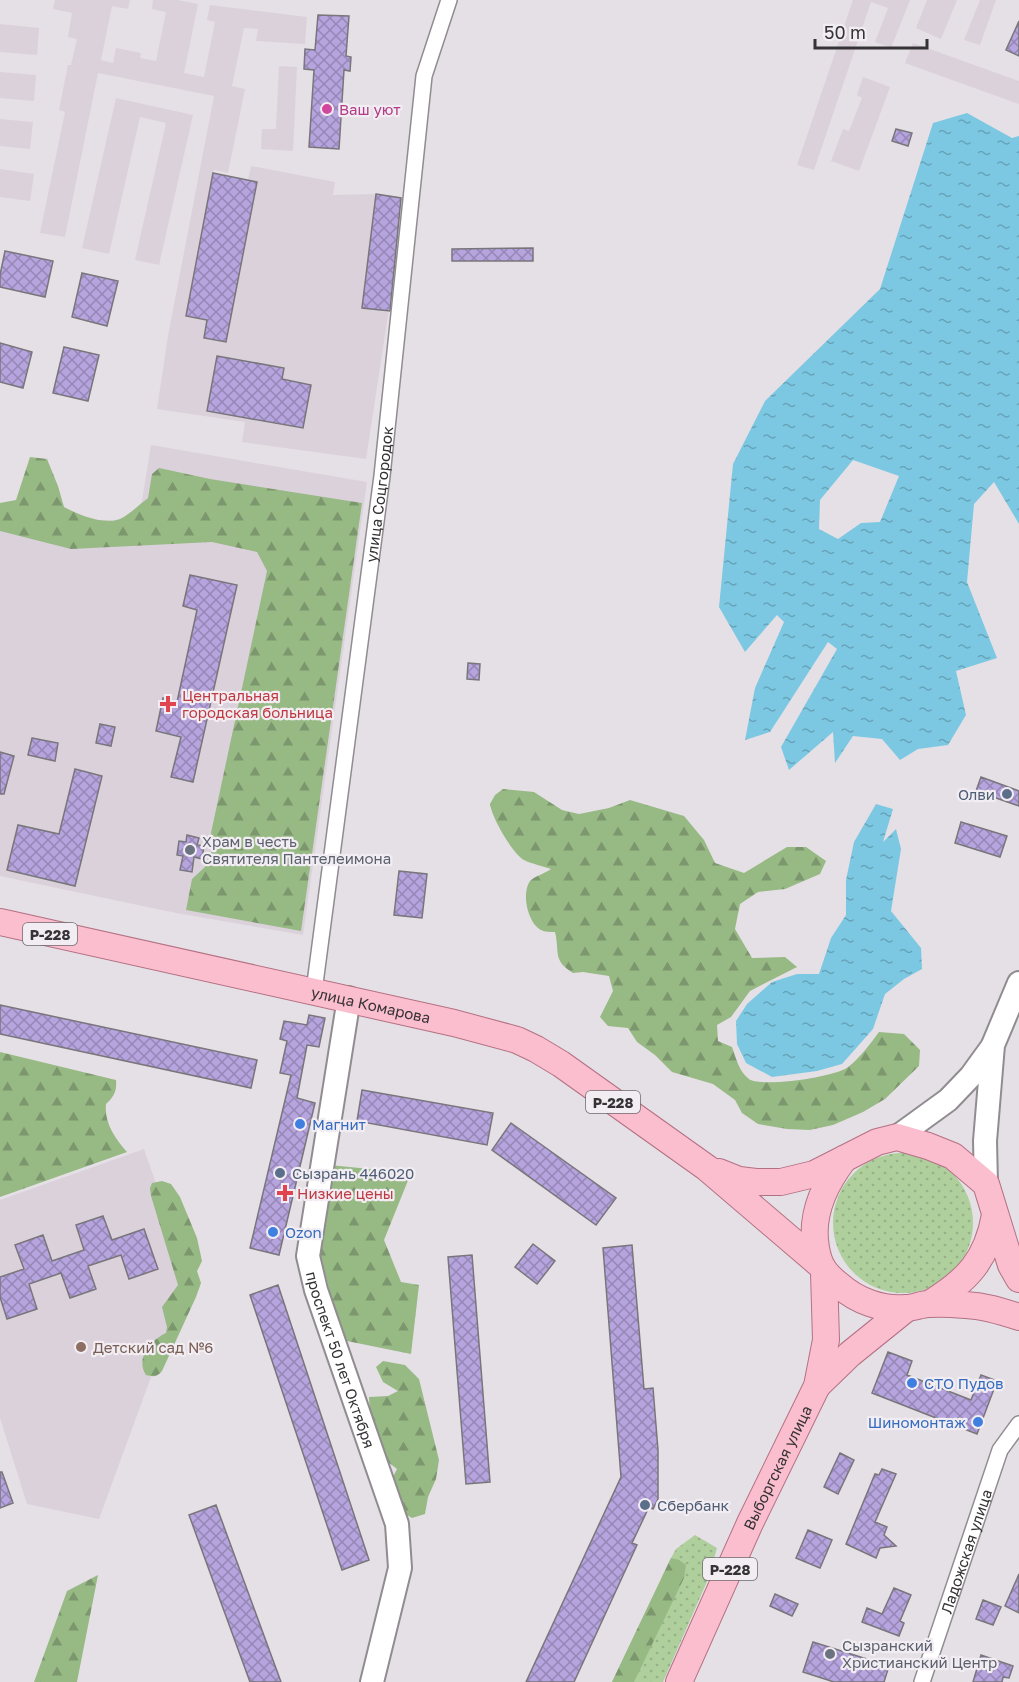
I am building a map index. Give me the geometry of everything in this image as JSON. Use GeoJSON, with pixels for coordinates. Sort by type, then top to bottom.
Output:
{"type":"FeatureCollection","features":[{"type":"Feature","properties":{"kind":"main road","name":"улица Комарова"},"geometry":{"type":"LineString","coordinates":[[0,922],[349,998],[495,1033],[536,1049],[707,1168]]}},
{"type":"Feature","properties":{"kind":"main road","name":"Р-228"},"geometry":{"type":"LineString","coordinates":[[707,1168],[739,1180],[781,1182],[814,1174],[877,1142],[897,1137]]}},
{"type":"Feature","properties":{"kind":"main road"},"geometry":{"type":"LineString","coordinates":[[897,1137],[953,1156],[986,1184],[1011,1265],[1019,1279]]}},
{"type":"Feature","properties":{"kind":"main road","name":"Р-228"},"geometry":{"type":"LineString","coordinates":[[816,1386],[826,1340],[821,1268],[814,1242],[817,1210],[830,1177],[844,1159]]}},
{"type":"Feature","properties":{"kind":"main road","name":"Р-228"},"geometry":{"type":"LineString","coordinates":[[707,1168],[848,1293],[877,1306],[967,1305],[995,1308],[1019,1317]]}},
{"type":"Feature","properties":{"kind":"main road","name":"Р-228"},"geometry":{"type":"LineString","coordinates":[[816,1386],[850,1354],[918,1306],[952,1290],[969,1275],[984,1253],[995,1215]]}},
{"type":"Feature","properties":{"kind":"main road","name":"Выборгская улица"},"geometry":{"type":"LineString","coordinates":[[679,1682],[750,1523],[816,1386]]}},
{"type":"Feature","properties":{"kind":"street","name":"улица Соцгородок"},"geometry":{"type":"LineString","coordinates":[[314,991],[382,476],[424,76],[448,0]]}},
{"type":"Feature","properties":{"kind":"street"},"geometry":{"type":"LineString","coordinates":[[897,1137],[948,1100],[971,1076],[993,1045],[1019,983]]}},
{"type":"Feature","properties":{"kind":"street","name":"проспект 50 лет Октября"},"geometry":{"type":"LineString","coordinates":[[349,998],[308,1256],[316,1290],[397,1524],[400,1568],[372,1682]]}},
{"type":"Feature","properties":{"kind":"street"},"geometry":{"type":"LineString","coordinates":[[986,1184],[985,1131],[993,1045]]}},
{"type":"Feature","properties":{"kind":"street","name":"Ладожская улица"},"geometry":{"type":"LineString","coordinates":[[922,1682],[1000,1450],[1019,1424]]}},
{"type":"Feature","properties":{"kind":"shaded area"},"geometry":{"type":"Polygon","coordinates":[[[55,0],[130,0],[128,9],[112,6],[101,60],[113,63],[116,48],[141,53],[140,58],[156,61],[166,12],[152,9],[153,0],[178,0],[198,4],[184,73],[204,77],[215,22],[207,20],[210,5],[307,17],[305,44],[256,41],[258,29],[244,28],[232,86],[245,89],[228,173],[214,170],[213,173],[248,180],[251,166],[335,182],[333,195],[376,194],[406,198],[366,459],[242,442],[245,422],[157,409],[168,336],[214,96],[98,73],[65,237],[40,233],[65,112],[59,110],[68,65],[71,65],[77,39],[68,37],[72,13],[53,9],[55,0]]]}},
{"type":"Feature","properties":{"kind":"shaded area"},"geometry":{"type":"Polygon","coordinates":[[[853,0],[910,0],[891,48],[875,42],[888,8],[871,2],[814,170],[797,165],[853,0]]]}},
{"type":"Feature","properties":{"kind":"shaded area"},"geometry":{"type":"Polygon","coordinates":[[[927,0],[957,0],[941,39],[916,28],[927,0]]]}},
{"type":"Feature","properties":{"kind":"shaded area"},"geometry":{"type":"Polygon","coordinates":[[[980,0],[996,0],[980,45],[964,40],[980,0]]]}},
{"type":"Feature","properties":{"kind":"shaded area"},"geometry":{"type":"Polygon","coordinates":[[[0,24],[39,28],[37,55],[0,52],[0,24]]]}},
{"type":"Feature","properties":{"kind":"shaded area"},"geometry":{"type":"Polygon","coordinates":[[[913,43],[1019,81],[1019,104],[905,63],[913,43]]]}},
{"type":"Feature","properties":{"kind":"shaded area"},"geometry":{"type":"Polygon","coordinates":[[[279,66],[297,67],[293,151],[261,149],[262,129],[276,129],[279,66]]]}},
{"type":"Feature","properties":{"kind":"shaded area"},"geometry":{"type":"Polygon","coordinates":[[[0,72],[36,75],[34,101],[0,98],[0,72]]]}},
{"type":"Feature","properties":{"kind":"shaded area"},"geometry":{"type":"Polygon","coordinates":[[[863,77],[890,87],[859,171],[831,161],[843,129],[849,131],[862,98],[857,95],[863,77]]]}},
{"type":"Feature","properties":{"kind":"shaded area"},"geometry":{"type":"Polygon","coordinates":[[[116,98],[193,115],[159,265],[135,260],[166,123],[140,117],[109,254],[82,248],[116,98]]]}},
{"type":"Feature","properties":{"kind":"shaded area"},"geometry":{"type":"Polygon","coordinates":[[[0,119],[33,122],[30,149],[0,146],[0,119]]]}},
{"type":"Feature","properties":{"kind":"shaded area"},"geometry":{"type":"Polygon","coordinates":[[[0,169],[34,174],[30,201],[0,197],[0,169]]]}},
{"type":"Feature","properties":{"kind":"shaded area","name":"Центральная городская больница"},"geometry":{"type":"Polygon","coordinates":[[[151,445],[367,482],[303,935],[176,913],[0,876],[0,506],[137,532],[151,445]]]}},
{"type":"Feature","properties":{"kind":"shaded area","name":"Детский сад №6"},"geometry":{"type":"Polygon","coordinates":[[[144,1149],[188,1276],[99,1519],[27,1504],[0,1418],[0,1200],[144,1149]]]}},
{"type":"Feature","properties":{"kind":"green space"},"geometry":{"type":"Polygon","coordinates":[[[30,457],[47,459],[64,507],[84,516],[106,521],[120,519],[148,498],[152,474],[159,468],[210,479],[362,503],[301,931],[186,910],[192,879],[205,867],[213,847],[211,833],[267,571],[257,552],[212,542],[71,549],[0,531],[0,503],[16,500],[30,457]]]}},
{"type":"Feature","properties":{"kind":"green space"},"geometry":{"type":"Polygon","coordinates":[[[503,789],[534,792],[562,810],[579,814],[609,808],[630,800],[684,816],[704,840],[715,863],[744,873],[787,847],[806,847],[826,861],[820,874],[785,889],[758,892],[740,904],[735,929],[752,958],[785,957],[797,967],[750,991],[731,1017],[717,1025],[718,1041],[732,1047],[743,1073],[749,1079],[756,1081],[782,1082],[815,1078],[841,1071],[856,1060],[879,1032],[904,1034],[920,1050],[919,1066],[885,1099],[863,1112],[833,1125],[810,1130],[758,1124],[742,1113],[735,1100],[713,1084],[672,1072],[655,1055],[637,1042],[628,1028],[608,1026],[600,1017],[613,991],[609,976],[583,972],[573,973],[566,968],[559,960],[555,932],[541,930],[529,915],[526,900],[527,887],[532,879],[551,869],[524,860],[503,835],[490,804],[495,795],[503,789]]]}},
{"type":"Feature","properties":{"kind":"green space"},"geometry":{"type":"Polygon","coordinates":[[[0,1052],[116,1080],[114,1094],[106,1104],[107,1118],[115,1136],[127,1152],[0,1197],[0,1052]]]}},
{"type":"Feature","properties":{"kind":"green space"},"geometry":{"type":"Polygon","coordinates":[[[903,1153],[930,1158],[953,1173],[968,1196],[973,1223],[968,1250],[953,1273],[930,1288],[903,1293],[876,1288],[853,1273],[838,1250],[833,1223],[838,1196],[853,1173],[876,1158],[903,1153]]]}},
{"type":"Feature","properties":{"kind":"green space"},"geometry":{"type":"Polygon","coordinates":[[[329,1165],[411,1173],[384,1240],[401,1282],[419,1285],[411,1354],[342,1340],[314,1230],[329,1165]]]}},
{"type":"Feature","properties":{"kind":"green space"},"geometry":{"type":"Polygon","coordinates":[[[162,1181],[171,1184],[180,1197],[197,1238],[202,1261],[197,1271],[201,1283],[162,1371],[153,1376],[146,1375],[142,1362],[150,1345],[166,1333],[167,1327],[162,1307],[178,1285],[151,1196],[152,1183],[162,1181]]]}},
{"type":"Feature","properties":{"kind":"green space"},"geometry":{"type":"Polygon","coordinates":[[[383,1361],[405,1365],[419,1379],[439,1460],[436,1479],[428,1497],[425,1514],[412,1518],[397,1509],[389,1485],[397,1469],[383,1458],[370,1415],[369,1397],[388,1396],[398,1391],[383,1382],[376,1367],[383,1361]]]}},
{"type":"Feature","properties":{"kind":"green space"},"geometry":{"type":"Polygon","coordinates":[[[695,1535],[717,1548],[709,1577],[663,1682],[612,1682],[676,1549],[695,1535]]]}},
{"type":"Feature","properties":{"kind":"green space"},"geometry":{"type":"Polygon","coordinates":[[[671,1558],[686,1565],[684,1578],[634,1682],[612,1682],[671,1558]]]}},
{"type":"Feature","properties":{"kind":"green space"},"geometry":{"type":"Polygon","coordinates":[[[98,1575],[77,1682],[34,1682],[67,1591],[98,1575]]]}},
{"type":"Feature","properties":{"kind":"water"},"geometry":{"type":"Polygon","coordinates":[[[967,113],[1012,138],[1019,136],[1019,524],[994,482],[974,504],[967,582],[997,658],[956,671],[966,715],[948,745],[918,749],[900,760],[882,739],[853,736],[835,763],[833,732],[789,770],[781,747],[837,649],[828,642],[770,732],[745,740],[755,688],[784,622],[777,615],[745,652],[719,607],[733,464],[765,401],[880,289],[933,123],[967,113]],[[853,460],[820,500],[819,529],[838,539],[861,523],[880,522],[899,476],[853,460]]]}},
{"type":"Feature","properties":{"kind":"water"},"geometry":{"type":"Polygon","coordinates":[[[876,804],[893,809],[883,842],[896,829],[901,849],[891,911],[921,948],[922,969],[885,994],[873,1029],[842,1064],[817,1071],[772,1077],[746,1063],[737,1044],[736,1021],[747,1004],[772,982],[797,974],[819,974],[831,938],[846,915],[846,880],[854,842],[876,804]]]}},
{"type":"Feature","properties":{"kind":"building","name":"Ваш уют"},"geometry":{"type":"Polygon","coordinates":[[[318,15],[349,16],[346,56],[351,57],[350,71],[344,70],[339,149],[309,147],[314,70],[304,69],[305,49],[315,50],[318,15]]]}},
{"type":"Feature","properties":{"kind":"building"},"geometry":{"type":"Polygon","coordinates":[[[1019,21],[1019,56],[1006,50],[1019,21]]]}},
{"type":"Feature","properties":{"kind":"building"},"geometry":{"type":"Polygon","coordinates":[[[896,129],[912,133],[908,146],[892,141],[896,129]]]}},
{"type":"Feature","properties":{"kind":"building"},"geometry":{"type":"Polygon","coordinates":[[[213,173],[257,182],[226,342],[204,338],[207,320],[186,316],[213,173]]]}},
{"type":"Feature","properties":{"kind":"building"},"geometry":{"type":"Polygon","coordinates":[[[376,194],[401,198],[390,311],[362,308],[376,194]]]}},
{"type":"Feature","properties":{"kind":"building"},"geometry":{"type":"Polygon","coordinates":[[[533,248],[533,261],[452,261],[452,249],[533,248]]]}},
{"type":"Feature","properties":{"kind":"building"},"geometry":{"type":"Polygon","coordinates":[[[5,251],[53,261],[45,297],[0,287],[5,251]]]}},
{"type":"Feature","properties":{"kind":"building"},"geometry":{"type":"Polygon","coordinates":[[[82,273],[118,281],[107,326],[72,317],[82,273]]]}},
{"type":"Feature","properties":{"kind":"building"},"geometry":{"type":"Polygon","coordinates":[[[0,343],[32,352],[23,388],[0,382],[0,343]]]}},
{"type":"Feature","properties":{"kind":"building"},"geometry":{"type":"Polygon","coordinates":[[[64,347],[99,355],[88,401],[53,393],[64,347]]]}},
{"type":"Feature","properties":{"kind":"building"},"geometry":{"type":"Polygon","coordinates":[[[217,356],[284,368],[282,379],[311,385],[303,428],[207,411],[217,356]]]}},
{"type":"Feature","properties":{"kind":"building"},"geometry":{"type":"Polygon","coordinates":[[[190,575],[237,585],[193,782],[171,777],[181,737],[156,731],[163,698],[177,702],[197,610],[183,606],[190,575]]]}},
{"type":"Feature","properties":{"kind":"building"},"geometry":{"type":"Polygon","coordinates":[[[468,663],[480,664],[479,680],[467,679],[468,663]]]}},
{"type":"Feature","properties":{"kind":"building"},"geometry":{"type":"Polygon","coordinates":[[[100,724],[115,727],[111,746],[96,743],[100,724]]]}},
{"type":"Feature","properties":{"kind":"building"},"geometry":{"type":"Polygon","coordinates":[[[32,738],[58,743],[55,761],[28,755],[32,738]]]}},
{"type":"Feature","properties":{"kind":"building"},"geometry":{"type":"Polygon","coordinates":[[[0,752],[14,756],[4,794],[0,794],[0,752]]]}},
{"type":"Feature","properties":{"kind":"building"},"geometry":{"type":"Polygon","coordinates":[[[75,769],[102,776],[75,886],[7,870],[18,825],[59,834],[75,769]]]}},
{"type":"Feature","properties":{"kind":"building"},"geometry":{"type":"Polygon","coordinates":[[[981,777],[1019,791],[1019,806],[976,791],[981,777]]]}},
{"type":"Feature","properties":{"kind":"building"},"geometry":{"type":"Polygon","coordinates":[[[961,822],[1007,836],[1000,857],[955,843],[961,822]]]}},
{"type":"Feature","properties":{"kind":"building","name":"Храм в честь Святителя Пантелеимона"},"geometry":{"type":"Polygon","coordinates":[[[187,835],[199,838],[197,845],[204,846],[202,859],[194,857],[192,872],[180,870],[183,856],[177,855],[179,841],[186,842],[187,835]]]}},
{"type":"Feature","properties":{"kind":"building"},"geometry":{"type":"Polygon","coordinates":[[[399,871],[427,874],[422,918],[394,915],[399,871]]]}},
{"type":"Feature","properties":{"kind":"building"},"geometry":{"type":"Polygon","coordinates":[[[0,1005],[257,1060],[251,1088],[0,1034],[0,1005]]]}},
{"type":"Feature","properties":{"kind":"building"},"geometry":{"type":"Polygon","coordinates":[[[309,1015],[325,1018],[319,1047],[307,1045],[297,1098],[315,1103],[279,1255],[250,1248],[291,1075],[280,1073],[287,1041],[280,1039],[284,1021],[307,1025],[309,1015]]]}},
{"type":"Feature","properties":{"kind":"building"},"geometry":{"type":"Polygon","coordinates":[[[362,1090],[493,1113],[487,1145],[357,1121],[362,1090]]]}},
{"type":"Feature","properties":{"kind":"building"},"geometry":{"type":"Polygon","coordinates":[[[511,1123],[616,1198],[596,1225],[492,1150],[511,1123]]]}},
{"type":"Feature","properties":{"kind":"building"},"geometry":{"type":"Polygon","coordinates":[[[103,1216],[112,1240],[144,1229],[158,1269],[129,1279],[121,1255],[88,1266],[96,1289],[70,1298],[61,1273],[29,1284],[37,1309],[7,1319],[0,1297],[0,1277],[24,1269],[15,1245],[43,1235],[52,1261],[84,1250],[76,1225],[103,1216]]]}},
{"type":"Feature","properties":{"kind":"building"},"geometry":{"type":"Polygon","coordinates":[[[533,1244],[555,1261],[537,1284],[515,1267],[533,1244]]]}},
{"type":"Feature","properties":{"kind":"building"},"geometry":{"type":"Polygon","coordinates":[[[632,1245],[644,1389],[653,1388],[658,1450],[658,1499],[653,1509],[649,1507],[632,1543],[637,1545],[574,1682],[526,1682],[621,1477],[603,1248],[632,1245]]]}},
{"type":"Feature","properties":{"kind":"building"},"geometry":{"type":"Polygon","coordinates":[[[472,1255],[490,1482],[466,1484],[448,1257],[472,1255]]]}},
{"type":"Feature","properties":{"kind":"building"},"geometry":{"type":"Polygon","coordinates":[[[278,1285],[369,1560],[342,1570],[250,1295],[278,1285]]]}},
{"type":"Feature","properties":{"kind":"building"},"geometry":{"type":"Polygon","coordinates":[[[888,1352],[912,1361],[907,1375],[971,1400],[981,1375],[997,1381],[977,1434],[872,1393],[888,1352]]]}},
{"type":"Feature","properties":{"kind":"building"},"geometry":{"type":"Polygon","coordinates":[[[840,1453],[854,1460],[838,1494],[824,1487],[840,1453]]]}},
{"type":"Feature","properties":{"kind":"building"},"geometry":{"type":"Polygon","coordinates":[[[882,1469],[896,1474],[875,1522],[887,1527],[884,1535],[896,1546],[880,1548],[876,1558],[846,1544],[875,1474],[879,1475],[882,1469]]]}},
{"type":"Feature","properties":{"kind":"building"},"geometry":{"type":"Polygon","coordinates":[[[0,1472],[2,1472],[13,1503],[0,1508],[0,1472]]]}},
{"type":"Feature","properties":{"kind":"building"},"geometry":{"type":"Polygon","coordinates":[[[216,1505],[281,1682],[250,1682],[189,1515],[216,1505]]]}},
{"type":"Feature","properties":{"kind":"building"},"geometry":{"type":"Polygon","coordinates":[[[808,1530],[832,1540],[820,1568],[796,1558],[808,1530]]]}},
{"type":"Feature","properties":{"kind":"building"},"geometry":{"type":"Polygon","coordinates":[[[1019,1574],[1019,1613],[1005,1606],[1019,1574]]]}},
{"type":"Feature","properties":{"kind":"building"},"geometry":{"type":"Polygon","coordinates":[[[894,1588],[911,1595],[900,1621],[904,1623],[899,1636],[862,1622],[867,1608],[882,1614],[894,1588]]]}},
{"type":"Feature","properties":{"kind":"building"},"geometry":{"type":"Polygon","coordinates":[[[775,1594],[798,1604],[792,1616],[770,1606],[775,1594]]]}},
{"type":"Feature","properties":{"kind":"building"},"geometry":{"type":"Polygon","coordinates":[[[983,1600],[1001,1607],[993,1625],[976,1619],[983,1600]]]}},
{"type":"Feature","properties":{"kind":"building","name":"Сызранский Христианский Центр"},"geometry":{"type":"Polygon","coordinates":[[[813,1642],[889,1666],[884,1682],[834,1682],[803,1672],[813,1642]]]}},
{"type":"Feature","properties":{"kind":"building"},"geometry":{"type":"Polygon","coordinates":[[[981,1655],[1013,1666],[1009,1678],[1003,1677],[1002,1682],[973,1682],[981,1655]]]}},
{"type":"Feature","properties":{"kind":"place","name":"Ваш уют"},"geometry":{"type":"Point","coordinates":[327,109]}},
{"type":"Feature","properties":{"kind":"place","name":"Центральная городская больница"},"geometry":{"type":"Point","coordinates":[168,704]}},
{"type":"Feature","properties":{"kind":"place","name":"Олви"},"geometry":{"type":"Point","coordinates":[1007,794]}},
{"type":"Feature","properties":{"kind":"place","name":"Храм в честь Святителя Пантелеимона"},"geometry":{"type":"Point","coordinates":[190,850]}},
{"type":"Feature","properties":{"kind":"place","name":"Магнит"},"geometry":{"type":"Point","coordinates":[300,1124]}},
{"type":"Feature","properties":{"kind":"place","name":"Сызрань 446020"},"geometry":{"type":"Point","coordinates":[280,1173]}},
{"type":"Feature","properties":{"kind":"place","name":"Низкие цены"},"geometry":{"type":"Point","coordinates":[285,1193]}},
{"type":"Feature","properties":{"kind":"place","name":"Ozon"},"geometry":{"type":"Point","coordinates":[273,1232]}},
{"type":"Feature","properties":{"kind":"place","name":"Детский сад №6"},"geometry":{"type":"Point","coordinates":[81,1347]}},
{"type":"Feature","properties":{"kind":"place","name":"СТО Пудов"},"geometry":{"type":"Point","coordinates":[912,1383]}},
{"type":"Feature","properties":{"kind":"place","name":"Шиномонтаж"},"geometry":{"type":"Point","coordinates":[978,1422]}},
{"type":"Feature","properties":{"kind":"place","name":"Сбербанк"},"geometry":{"type":"Point","coordinates":[645,1505]}},
{"type":"Feature","properties":{"kind":"place","name":"Сызранский Христианский Центр"},"geometry":{"type":"Point","coordinates":[830,1654]}}]}
